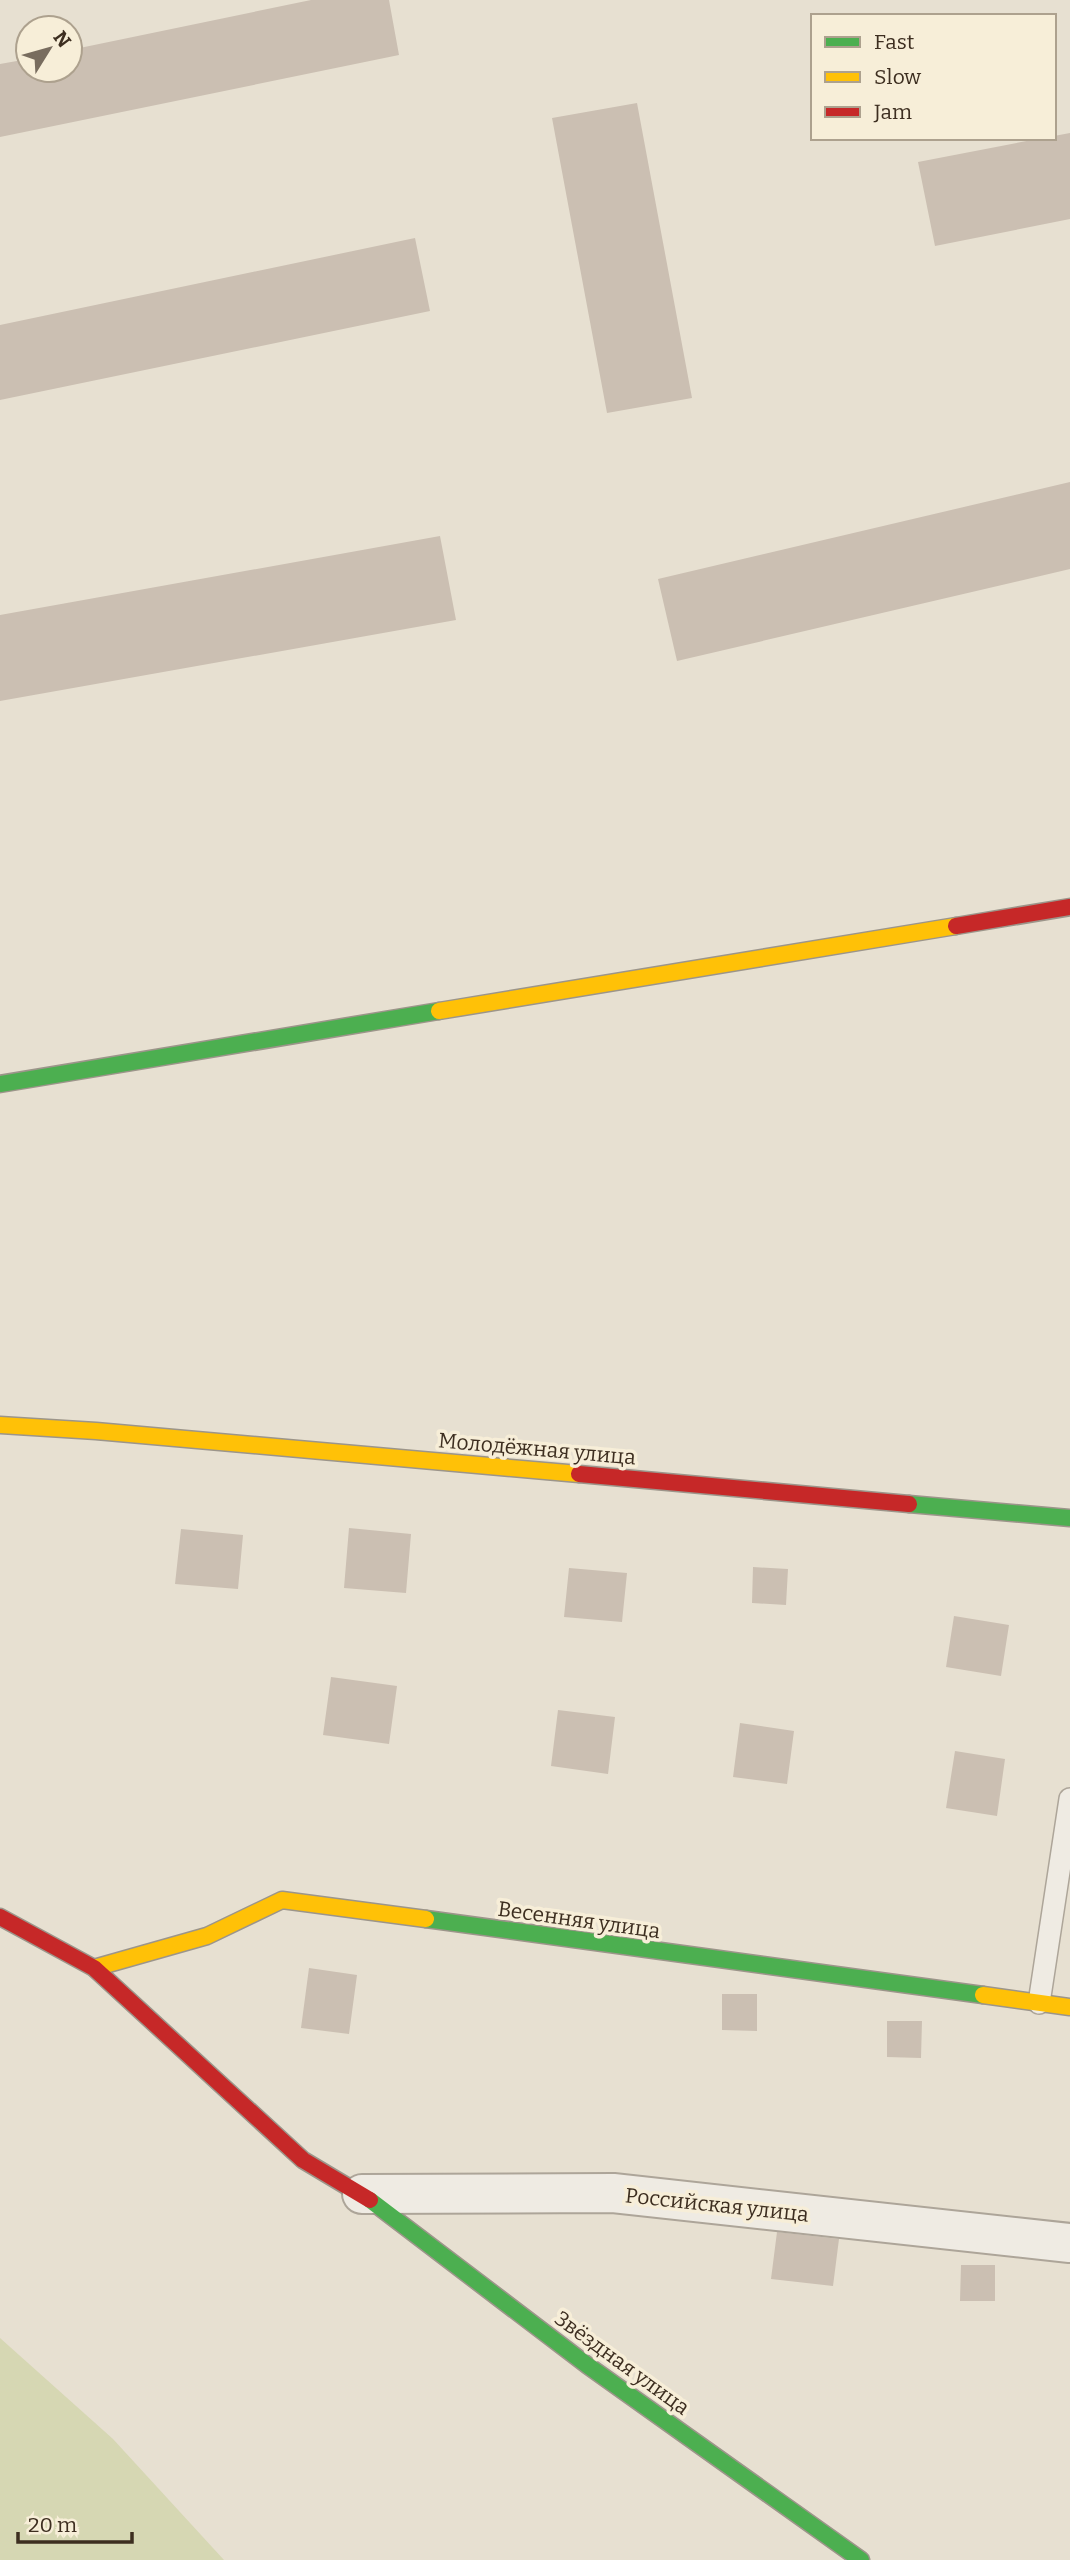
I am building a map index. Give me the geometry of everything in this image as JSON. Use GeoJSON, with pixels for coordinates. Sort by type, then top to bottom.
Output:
{"type":"FeatureCollection","features":[{"type":"Feature","properties":{"kind":"street"},"geometry":{"type":"LineString","coordinates":[[0,1084],[1070,907]]}},
{"type":"Feature","properties":{"kind":"street","name":"Молодёжная улица"},"geometry":{"type":"LineString","coordinates":[[0,1425],[96,1431],[1070,1518]]}},
{"type":"Feature","properties":{"kind":"street","name":"Весенняя улица"},"geometry":{"type":"LineString","coordinates":[[94,1968],[207,1937],[282,1900],[1070,2007]]}},
{"type":"Feature","properties":{"kind":"street","name":"Звёздная улица"},"geometry":{"type":"LineString","coordinates":[[0,1917],[94,1968],[303,2160],[362,2194],[587,2365],[861,2560]]}},
{"type":"Feature","properties":{"kind":"street","name":"Российская улица"},"geometry":{"type":"LineString","coordinates":[[362,2194],[613,2193],[1070,2243]]}},
{"type":"Feature","properties":{"kind":"lane"},"geometry":{"type":"LineString","coordinates":[[1039,2004],[1070,1799]]}},
{"type":"Feature","properties":{"kind":"green space"},"geometry":{"type":"Polygon","coordinates":[[[0,2338],[113,2439],[224,2560],[0,2560],[0,2338]]]}},
{"type":"Feature","properties":{"kind":"building"},"geometry":{"type":"Polygon","coordinates":[[[311,0],[389,0],[399,55],[0,137],[0,64],[14,62],[14,84],[84,84],[84,47],[311,0]]]}},
{"type":"Feature","properties":{"kind":"building"},"geometry":{"type":"Polygon","coordinates":[[[637,103],[692,398],[607,413],[552,118],[637,103]]]}},
{"type":"Feature","properties":{"kind":"building"},"geometry":{"type":"Polygon","coordinates":[[[1070,133],[1070,219],[935,246],[918,162],[1032,140],[1056,140],[1056,136],[1070,133]]]}},
{"type":"Feature","properties":{"kind":"building"},"geometry":{"type":"Polygon","coordinates":[[[415,238],[430,311],[0,400],[0,325],[415,238]]]}},
{"type":"Feature","properties":{"kind":"building"},"geometry":{"type":"Polygon","coordinates":[[[1070,482],[1070,569],[677,661],[658,579],[1070,482]]]}},
{"type":"Feature","properties":{"kind":"building"},"geometry":{"type":"Polygon","coordinates":[[[440,536],[456,620],[0,701],[0,615],[440,536]]]}},
{"type":"Feature","properties":{"kind":"building"},"geometry":{"type":"Polygon","coordinates":[[[349,1528],[411,1534],[406,1593],[344,1588],[349,1528]]]}},
{"type":"Feature","properties":{"kind":"building"},"geometry":{"type":"Polygon","coordinates":[[[181,1529],[243,1535],[238,1589],[175,1584],[181,1529]]]}},
{"type":"Feature","properties":{"kind":"building"},"geometry":{"type":"Polygon","coordinates":[[[753,1567],[788,1569],[786,1605],[752,1603],[753,1567]]]}},
{"type":"Feature","properties":{"kind":"building"},"geometry":{"type":"Polygon","coordinates":[[[569,1568],[627,1573],[622,1622],[564,1617],[569,1568]]]}},
{"type":"Feature","properties":{"kind":"building"},"geometry":{"type":"Polygon","coordinates":[[[954,1616],[1009,1625],[1001,1676],[946,1667],[954,1616]]]}},
{"type":"Feature","properties":{"kind":"building"},"geometry":{"type":"Polygon","coordinates":[[[331,1677],[397,1686],[389,1744],[323,1735],[331,1677]]]}},
{"type":"Feature","properties":{"kind":"building"},"geometry":{"type":"Polygon","coordinates":[[[558,1710],[615,1717],[608,1774],[551,1766],[558,1710]]]}},
{"type":"Feature","properties":{"kind":"building"},"geometry":{"type":"Polygon","coordinates":[[[740,1723],[794,1731],[787,1784],[733,1777],[740,1723]]]}},
{"type":"Feature","properties":{"kind":"building"},"geometry":{"type":"Polygon","coordinates":[[[955,1751],[1005,1759],[997,1816],[946,1808],[955,1751]]]}},
{"type":"Feature","properties":{"kind":"building"},"geometry":{"type":"Polygon","coordinates":[[[309,1968],[357,1975],[349,2034],[301,2028],[309,1968]]]}},
{"type":"Feature","properties":{"kind":"building"},"geometry":{"type":"Polygon","coordinates":[[[722,1994],[757,1994],[757,2031],[722,2030],[722,1994]]]}},
{"type":"Feature","properties":{"kind":"building"},"geometry":{"type":"Polygon","coordinates":[[[887,2021],[922,2021],[921,2058],[887,2057],[887,2021]]]}},
{"type":"Feature","properties":{"kind":"building"},"geometry":{"type":"Polygon","coordinates":[[[777,2232],[839,2239],[833,2286],[771,2279],[777,2232]]]}},
{"type":"Feature","properties":{"kind":"building"},"geometry":{"type":"Polygon","coordinates":[[[961,2265],[995,2265],[995,2301],[960,2301],[961,2265]]]}},
{"type":"Feature","properties":{"kind":"traffic: fast"},"geometry":{"type":"LineString","coordinates":[[0,1084],[439,1011]]}},
{"type":"Feature","properties":{"kind":"traffic: fast"},"geometry":{"type":"LineString","coordinates":[[909,1504],[1070,1518]]}},
{"type":"Feature","properties":{"kind":"traffic: fast"},"geometry":{"type":"LineString","coordinates":[[426,1919],[983,1995]]}},
{"type":"Feature","properties":{"kind":"traffic: fast"},"geometry":{"type":"LineString","coordinates":[[370,2200],[587,2365],[861,2560]]}},
{"type":"Feature","properties":{"kind":"traffic: slow"},"geometry":{"type":"LineString","coordinates":[[439,1011],[956,926]]}},
{"type":"Feature","properties":{"kind":"traffic: slow"},"geometry":{"type":"LineString","coordinates":[[0,1425],[96,1431],[579,1474]]}},
{"type":"Feature","properties":{"kind":"traffic: slow"},"geometry":{"type":"LineString","coordinates":[[94,1968],[207,1936],[282,1900],[426,1919]]}},
{"type":"Feature","properties":{"kind":"traffic: slow"},"geometry":{"type":"LineString","coordinates":[[983,1995],[1070,2007]]}},
{"type":"Feature","properties":{"kind":"traffic: jam"},"geometry":{"type":"LineString","coordinates":[[956,926],[1070,907]]}},
{"type":"Feature","properties":{"kind":"traffic: jam"},"geometry":{"type":"LineString","coordinates":[[579,1474],[909,1504]]}},
{"type":"Feature","properties":{"kind":"traffic: jam"},"geometry":{"type":"LineString","coordinates":[[0,1917],[94,1968],[303,2160],[370,2200]]}}]}
